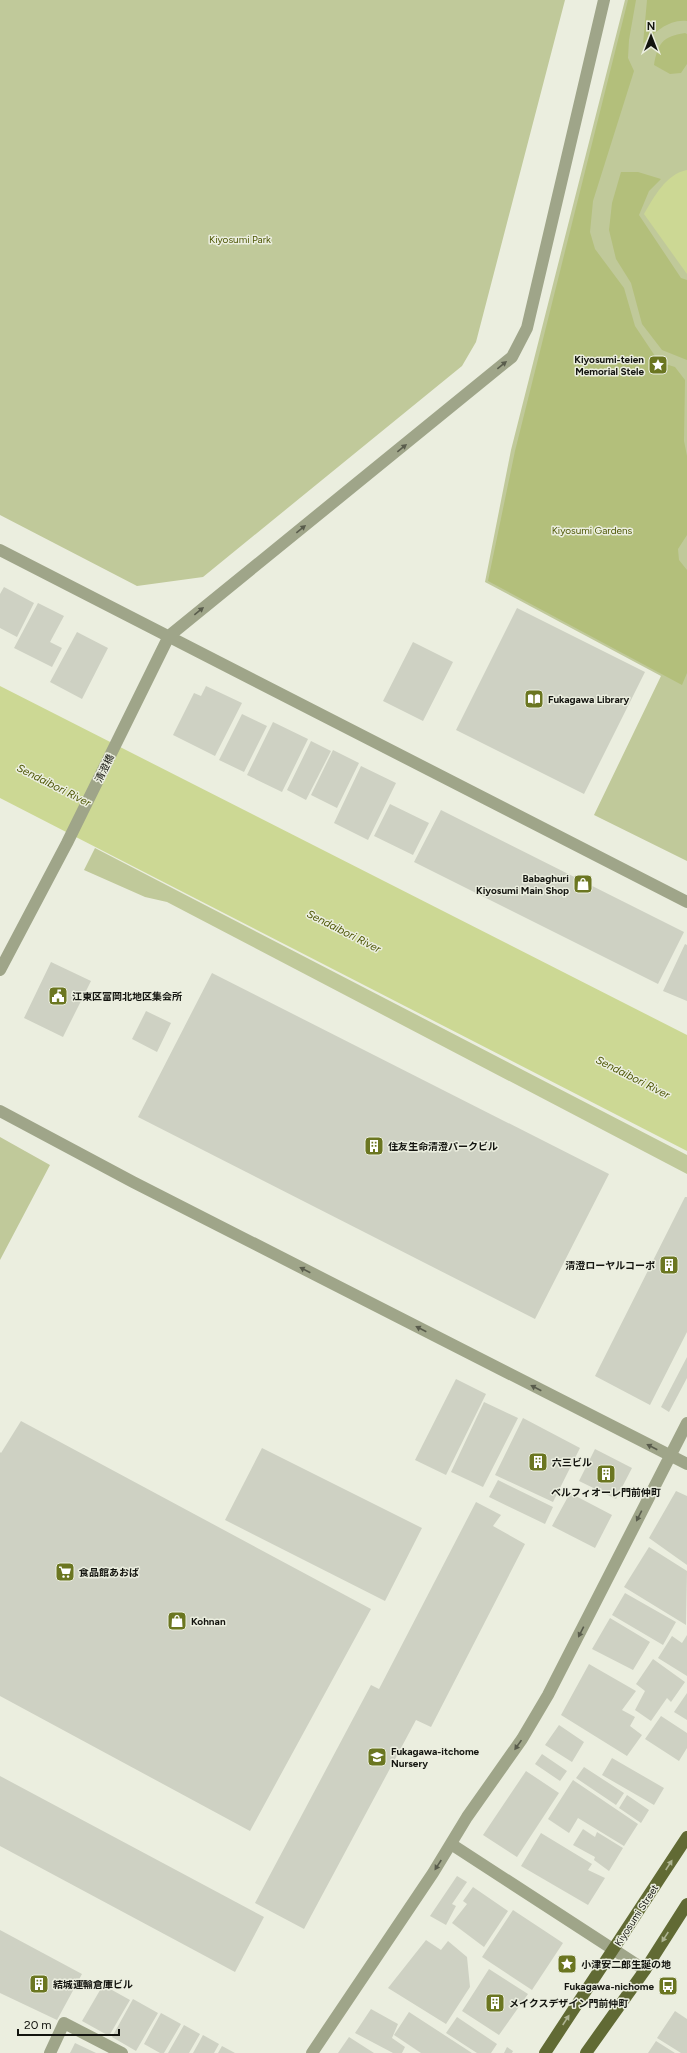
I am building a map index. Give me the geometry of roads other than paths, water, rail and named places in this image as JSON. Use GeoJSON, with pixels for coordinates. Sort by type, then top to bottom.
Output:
{"type":"FeatureCollection","features":[{"type":"Feature","properties":{"kind":"main road","name":"Kiyosumi Street"},"geometry":{"type":"LineString","coordinates":[[545,2053],[687,1836]]}},
{"type":"Feature","properties":{"kind":"main road"},"geometry":{"type":"LineString","coordinates":[[586,2053],[645,1970],[687,1904]]}},
{"type":"Feature","properties":{"kind":"street"},"geometry":{"type":"LineString","coordinates":[[169,636],[512,357],[527,328],[604,0]]}},
{"type":"Feature","properties":{"kind":"street"},"geometry":{"type":"LineString","coordinates":[[0,550],[687,902]]}},
{"type":"Feature","properties":{"kind":"street","name":"清澄橋"},"geometry":{"type":"LineString","coordinates":[[0,970],[67,843],[169,636]]}},
{"type":"Feature","properties":{"kind":"street"},"geometry":{"type":"LineString","coordinates":[[0,1111],[133,1182],[687,1464]]}},
{"type":"Feature","properties":{"kind":"street"},"geometry":{"type":"LineString","coordinates":[[312,2053],[468,1816],[522,1739],[548,1695],[687,1423]]}},
{"type":"Feature","properties":{"kind":"street"},"geometry":{"type":"LineString","coordinates":[[451,1844],[645,1970]]}},
{"type":"Feature","properties":{"kind":"street"},"geometry":{"type":"LineString","coordinates":[[50,2053],[64,2023],[122,2053]]}},
{"type":"Feature","properties":{"kind":"water"},"geometry":{"type":"Polygon","coordinates":[[[687,170],[687,274],[644,214],[661,187],[673,176],[687,170]]]}},
{"type":"Feature","properties":{"kind":"water","name":"Sendaibori River"},"geometry":{"type":"Polygon","coordinates":[[[0,686],[687,1035],[687,1151],[0,798],[0,686]]]}},
{"type":"Feature","properties":{"kind":"place","name":"Kiyosumi-teien Memorial Stele"},"geometry":{"type":"Point","coordinates":[658,365]}},
{"type":"Feature","properties":{"kind":"place","name":"Fukagawa Library"},"geometry":{"type":"Point","coordinates":[534,699]}},
{"type":"Feature","properties":{"kind":"place","name":"Babaghuri Kiyosumi Main Shop"},"geometry":{"type":"Point","coordinates":[583,884]}},
{"type":"Feature","properties":{"kind":"place","name":"江東区富岡北地区集会所"},"geometry":{"type":"Point","coordinates":[58,996]}},
{"type":"Feature","properties":{"kind":"place","name":"住友生命清澄パークビル"},"geometry":{"type":"Point","coordinates":[374,1146]}},
{"type":"Feature","properties":{"kind":"place","name":"清澄ローヤルコーポ"},"geometry":{"type":"Point","coordinates":[669,1265]}},
{"type":"Feature","properties":{"kind":"place","name":"六三ビル"},"geometry":{"type":"Point","coordinates":[538,1462]}},
{"type":"Feature","properties":{"kind":"place","name":"ベルフィオーレ門前仲町"},"geometry":{"type":"Point","coordinates":[606,1474]}},
{"type":"Feature","properties":{"kind":"place","name":"食品館あおば"},"geometry":{"type":"Point","coordinates":[65,1572]}},
{"type":"Feature","properties":{"kind":"place","name":"Kohnan"},"geometry":{"type":"Point","coordinates":[177,1621]}},
{"type":"Feature","properties":{"kind":"place","name":"Fukagawa-itchome Nursery"},"geometry":{"type":"Point","coordinates":[377,1757]}},
{"type":"Feature","properties":{"kind":"place","name":"小津安二郎生誕の地"},"geometry":{"type":"Point","coordinates":[567,1964]}},
{"type":"Feature","properties":{"kind":"place","name":"結城運輸倉庫ビル"},"geometry":{"type":"Point","coordinates":[39,1984]}},
{"type":"Feature","properties":{"kind":"place","name":"Fukagawa-nichome"},"geometry":{"type":"Point","coordinates":[668,1986]}},
{"type":"Feature","properties":{"kind":"place","name":"メイクスデザイン門前仲町"},"geometry":{"type":"Point","coordinates":[495,2003]}},
{"type":"Feature","properties":{"kind":"park label","name":"Kiyosumi Park"},"geometry":{"type":"Point","coordinates":[240,239]}},
{"type":"Feature","properties":{"kind":"park label","name":"Kiyosumi Gardens"},"geometry":{"type":"Point","coordinates":[592,530]}}]}
